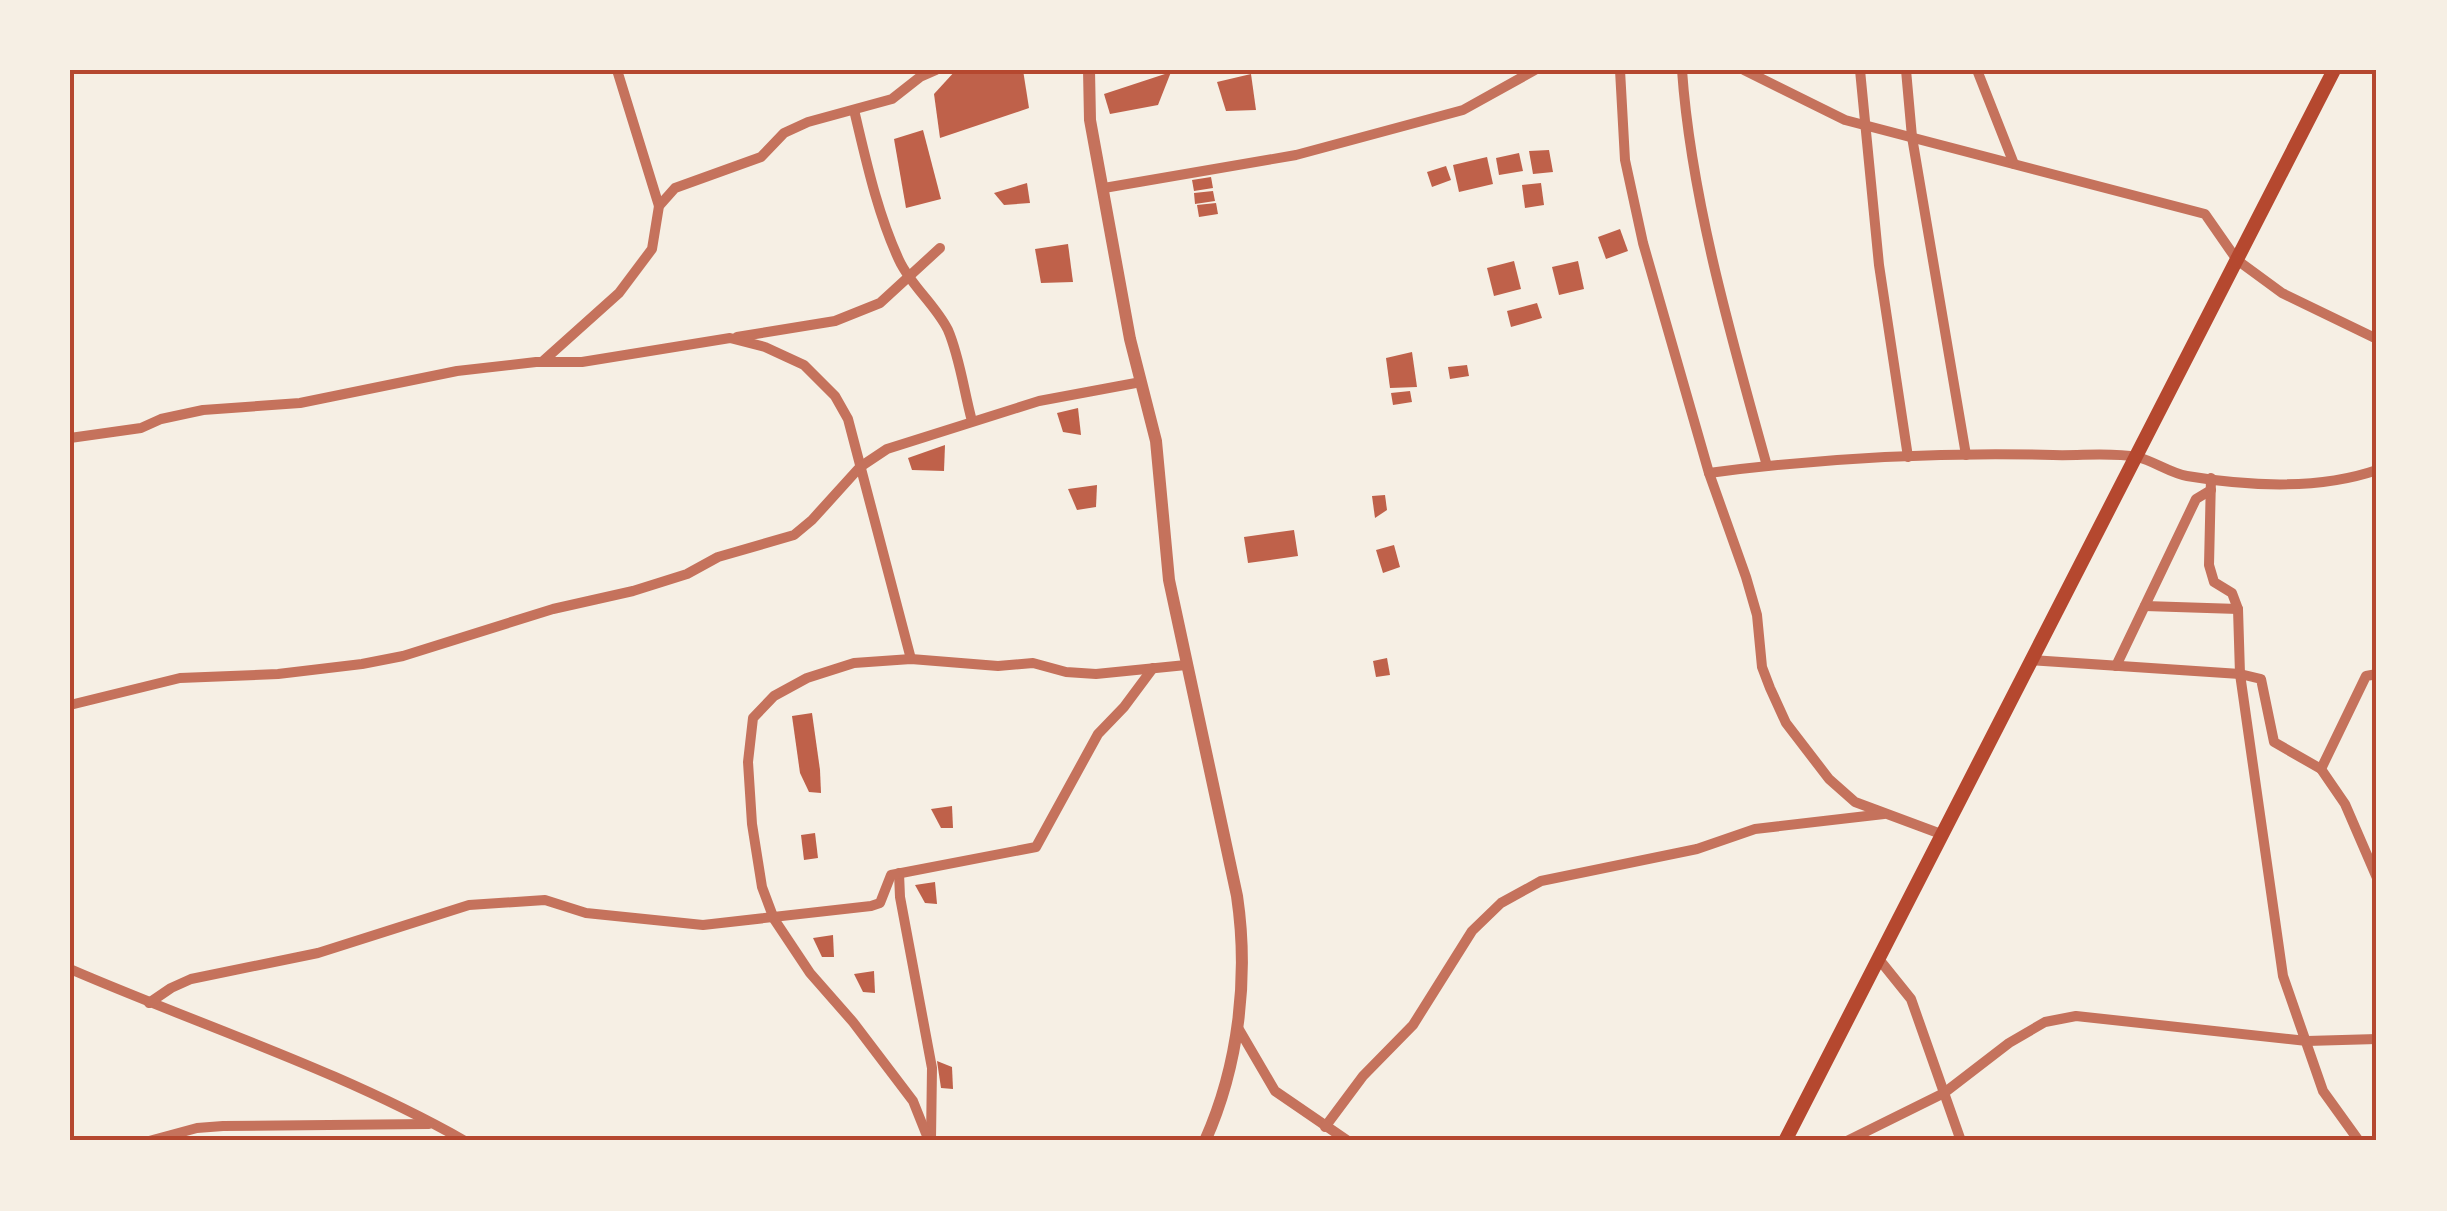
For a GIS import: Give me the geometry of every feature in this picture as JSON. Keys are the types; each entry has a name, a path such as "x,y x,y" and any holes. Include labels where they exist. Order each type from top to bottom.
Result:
{"main road":[{"path":"1785,1141 2334,70"}],"street":[{"path":"542,362 619,293 652,248 659,206 617,70"},
{"path":"659,206 676,188 761,157 784,133 808,122 892,99 936,70"},
{"path":"1089,70 1090,120 1140,382 1156,441 1169,580 1244,941 1236,1025 1218,1111 1205,1141"},
{"path":"1104,188 1296,155 1464,110 1534,70"},
{"path":"1620,70 1625,160 1643,243 1709,473 1750,590 1762,667 1786,723 1829,779 1854,802 1942,834"},
{"path":"1682,70 1691,152 1738,361 1767,466"},
{"path":"1744,70 1845,120 2205,214 2237,260 2282,293 2377,339"},
{"path":"1860,70 1879,265 1908,457"},
{"path":"1906,70 1912,137 1966,455"},
{"path":"1976,70 2014,164"},
{"path":"854,110 876,197 909,279 948,332 972,421"},
{"path":"70,438 142,428 181,413 300,403 458,371 582,362 835,321 880,303 940,248"},
{"path":"730,338 804,365 819,377 848,419 911,660"},
{"path":"70,705 180,678 278,674 403,656 553,608 633,591 686,574 718,557 794,535 860,466 888,449 1039,401 1140,382"},
{"path":"1709,473 1806,461 1966,455 2137,458 2211,484 2313,483 2377,470"},
{"path":"2116,666 2196,499 2211,484"},
{"path":"2211,484 2209,565 2214,582 2232,593 2238,609 2240,674 2283,976 2323,1091 2359,1141"},
{"path":"2145,606 2238,609"},
{"path":"2030,660 2240,674 2261,679 2274,742 2321,768 2345,804 2377,878"},
{"path":"930,1141 913,1101 810,973 774,919 762,887 752,824 748,762 753,718 774,696 807,678 854,663 1033,663 1066,672 1096,674 1186,664"},
{"path":"150,1004 170,988 191,979 318,954 469,905 545,900 586,913 703,925 880,903 888,878 899,873 1036,847 1098,734 1153,668"},
{"path":"2321,768 2366,676 2377,674"},
{"path":"1325,1127 1362,1076 1413,1025 1472,932 1501,902 1540,881 1698,849 1756,830 1885,814"},
{"path":"899,873 900,897 932,1068 930,1141"},
{"path":"1878,958 1910,1000 1930,1045 1961,1141"},
{"path":"70,969 286,1055 465,1141"},
{"path":"1847,1141 1944,1093 2044,1022 2076,1016 2307,1041 2377,1039"},
{"path":"1236,1025 1275,1091 1348,1141"},
{"path":"149,1141 197,1128 223,1126 435,1124"}],"building":[{"path":"956,70 1023,70 1029,108 940,138 934,94"},
{"path":"1171,72 1158,105 1110,114 1104,94"},
{"path":"1251,74 1256,110 1226,111 1217,82"},
{"path":"923,130 941,199 906,208 894,139"},
{"path":"1549,150 1553,172 1533,174 1529,151"},
{"path":"1519,153 1523,171 1499,175 1496,158"},
{"path":"1487,157 1493,184 1459,192 1453,165"},
{"path":"1446,166 1451,180 1432,187 1427,172"},
{"path":"1211,177 1213,188 1194,191 1192,180"},
{"path":"1027,183 1030,203 1004,205 994,193"},
{"path":"1541,183 1544,205 1525,208 1522,185"},
{"path":"1213,191 1215,201 1195,204 1194,193"},
{"path":"1216,203 1218,214 1199,217 1197,205"},
{"path":"1620,229 1628,251 1606,259 1598,237"},
{"path":"1068,244 1073,282 1041,283 1035,249"},
{"path":"1514,261 1521,289 1494,296 1487,268"},
{"path":"1578,261 1584,289 1559,295 1552,267"},
{"path":"1537,303 1542,318 1511,327 1507,311"},
{"path":"1412,352 1417,387 1390,388 1386,358"},
{"path":"1467,365 1469,376 1450,379 1448,367"},
{"path":"1410,391 1412,402 1393,405 1391,393"},
{"path":"1078,408 1081,435 1063,432 1057,413"},
{"path":"945,445 944,471 912,470 908,458"},
{"path":"1097,485 1096,507 1077,510 1068,489"},
{"path":"1385,495 1387,510 1375,518 1372,496"},
{"path":"1294,530 1298,556 1248,563 1244,537"},
{"path":"1394,545 1400,567 1383,573 1376,550"},
{"path":"1387,658 1390,675 1376,677 1373,661"},
{"path":"812,713 821,793 809,792 800,773 792,716"},
{"path":"952,806 953,828 941,828 931,809"},
{"path":"815,833 818,858 804,860 801,835"},
{"path":"935,882 937,904 925,903 915,885"},
{"path":"833,935 834,957 822,957 813,938"},
{"path":"874,971 875,993 863,992 854,974"},
{"path":"937,1061 952,1067 953,1089 941,1088"}]}
